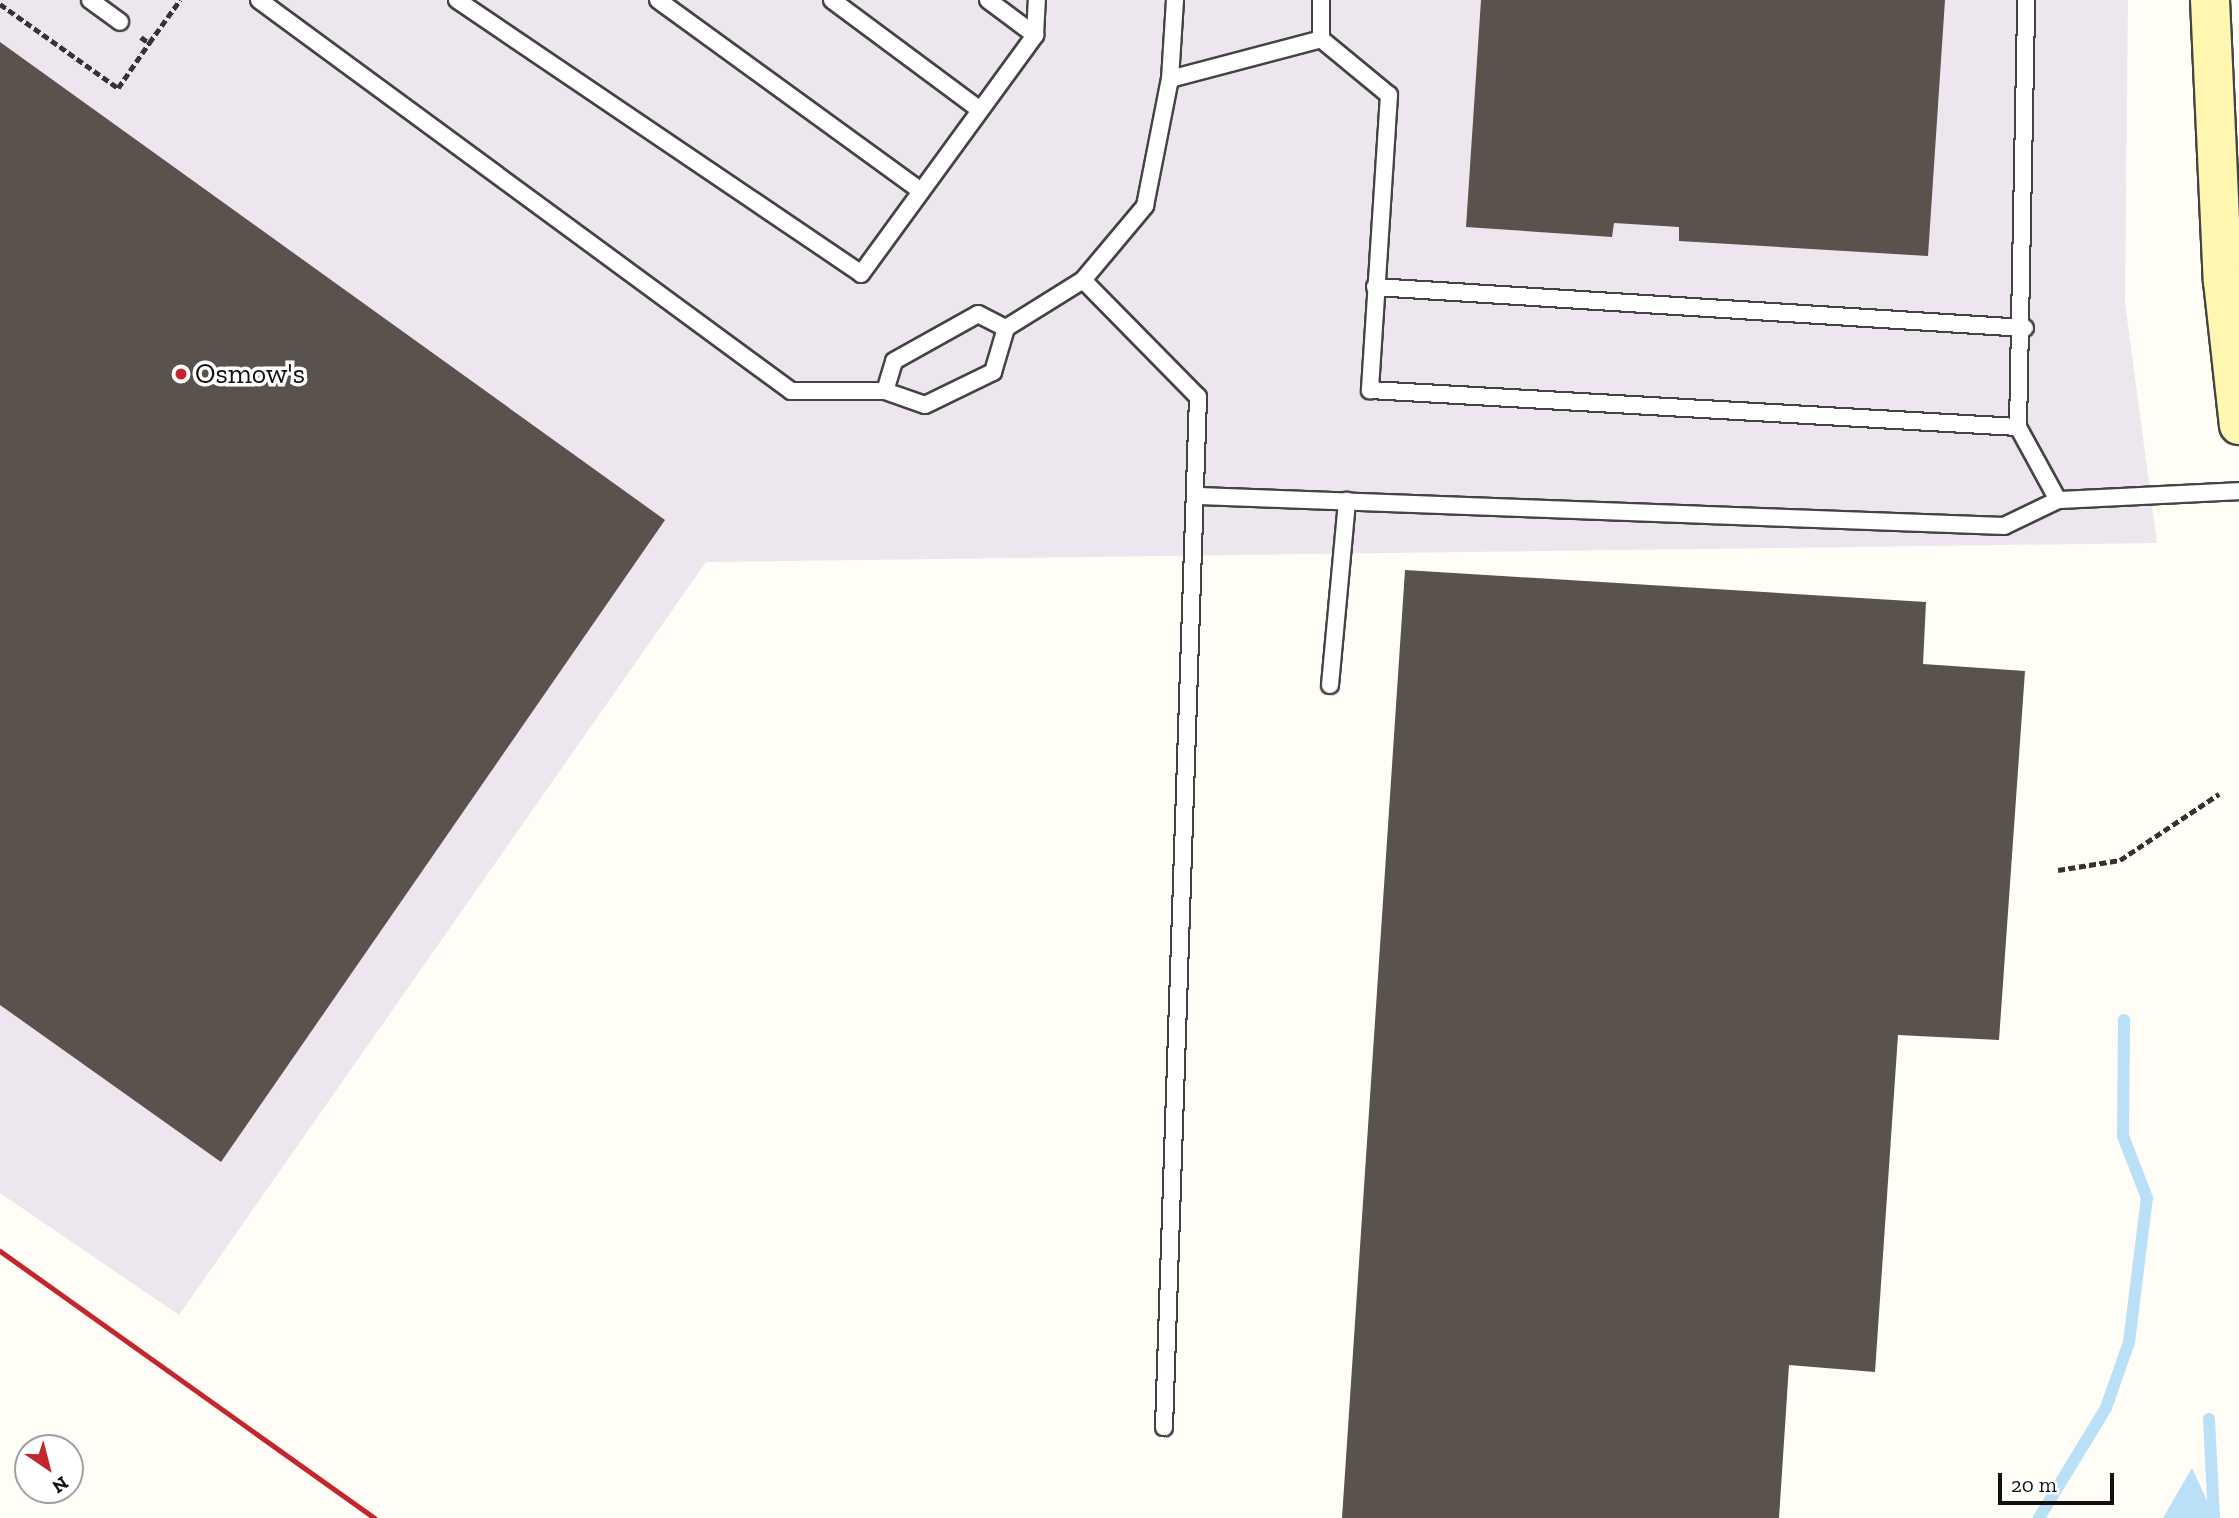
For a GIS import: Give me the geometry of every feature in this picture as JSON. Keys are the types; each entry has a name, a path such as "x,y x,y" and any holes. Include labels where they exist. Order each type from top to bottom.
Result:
{"main road":[{"path":"2210,0 2223,281 2239,425"}],"lane":[{"path":"90,0 120,22"},
{"path":"259,0 791,391 885,391 925,405 993,372 1006,328 1083,280 1145,206 1170,79 1175,0"},
{"path":"457,0 861,274 1035,35 1037,0"},
{"path":"658,0 921,191"},
{"path":"832,0 980,110"},
{"path":"989,0 1035,35"},
{"path":"1321,0 1321,39"},
{"path":"2026,0 2025,328 2018,427 2059,500"},
{"path":"1170,79 1321,39"},
{"path":"1321,39 1390,95 1370,390 2018,427"},
{"path":"1083,280 1198,397 1199,496 1164,1427"},
{"path":"1375,287 2025,328"},
{"path":"885,391 894,361 978,314 1006,328"},
{"path":"1199,496 2004,526 2059,500 2239,491"},
{"path":"1330,685 1347,501"}],"path":[{"path":"0,4 118,88 180,0"},
{"path":"120,22 149,43"},
{"path":"2058,870 2120,860 2219,794"}],"shaded area":[{"path":"0,0 2128,0 2125,303 2157,543 706,562 179,1315 0,1193"}],"water":[{"path":"2192,1468 2215,1518 2163,1518"}],"building":[{"path":"1481,0 1945,0 1928,256 1679,241 1679,227 1614,223 1612,237 1466,227"},
{"path":"0,42 665,520 221,1162 0,1005"},
{"path":"1405,570 1926,602 1923,664 2025,671 1999,1040 1898,1035 1875,1372 1789,1365 1779,1518 1342,1518"}],"waterway":[{"path":"2039,1518 2106,1408 2129,1342 2147,1198 2123,1136 2124,1020"},
{"path":"2209,1419 2214,1518"}],"railway":[{"path":"0,1251 375,1518"}],"place":[{"name":"Osmow's","path":"181,374"}]}
